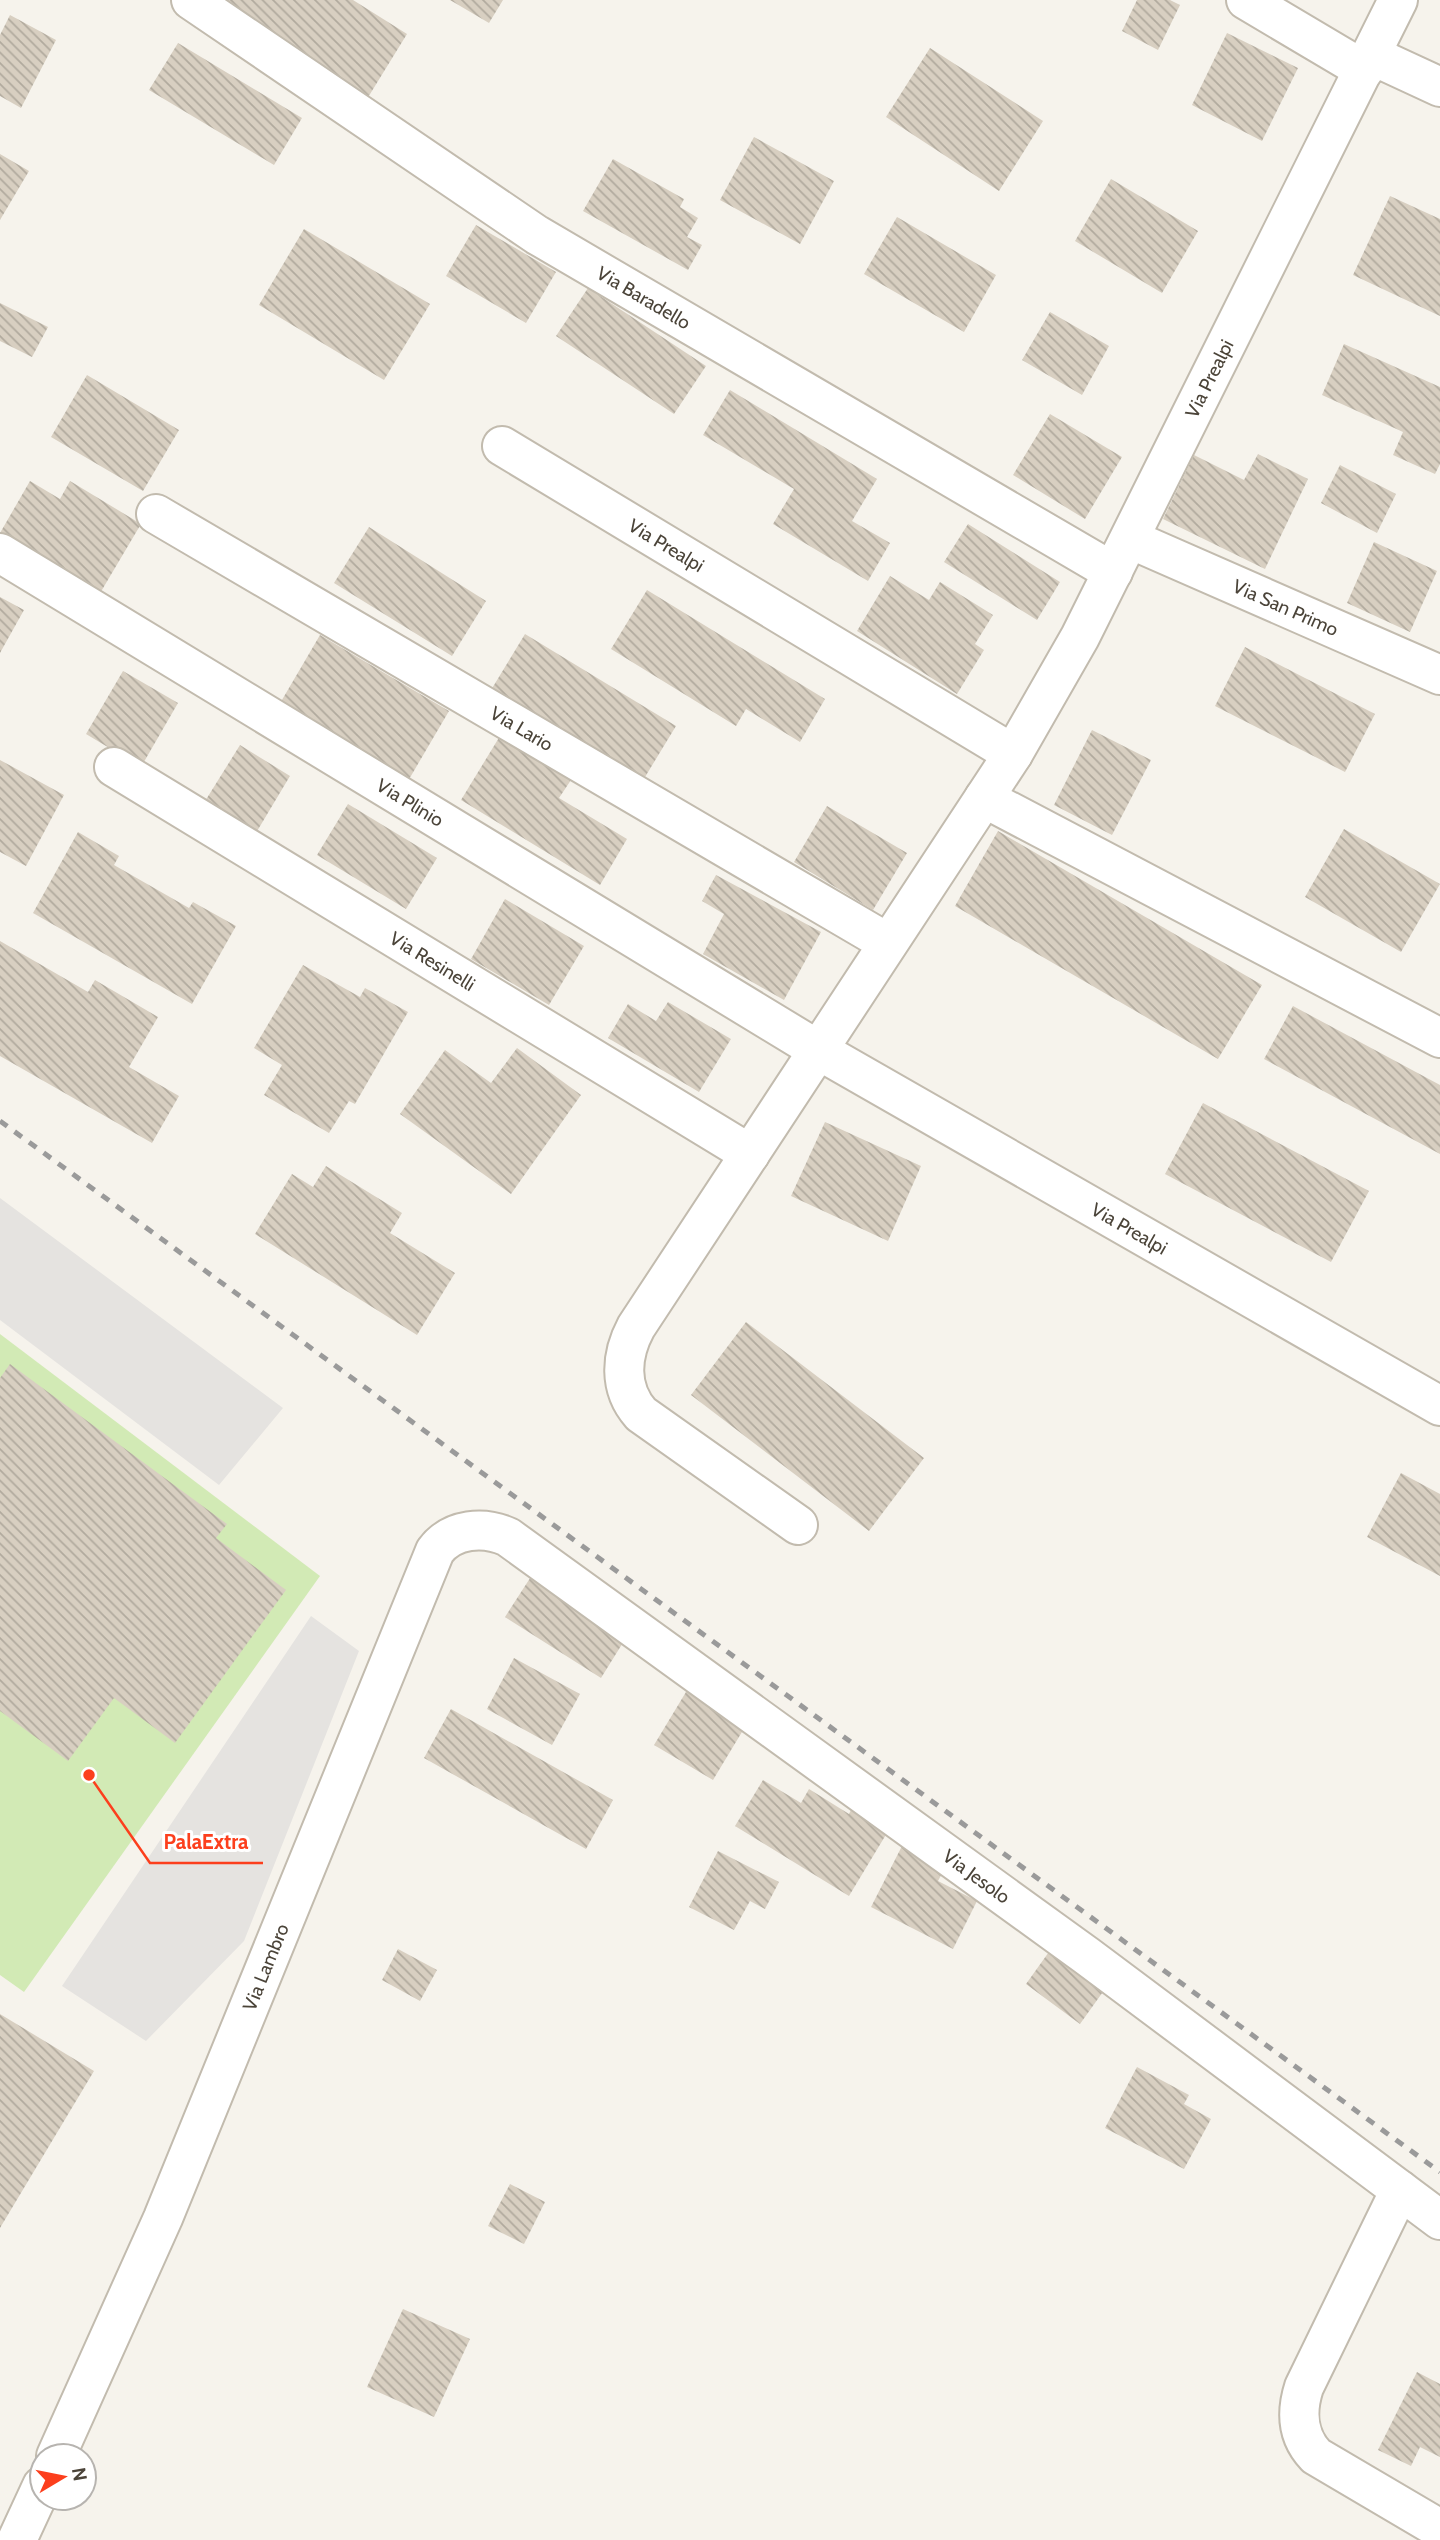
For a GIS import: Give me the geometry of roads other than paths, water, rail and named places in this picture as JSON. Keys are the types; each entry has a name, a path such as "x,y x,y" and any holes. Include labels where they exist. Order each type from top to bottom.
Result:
{"street":[{"name":"Via Baradello","path":"191,0 537,234 1121,556"},
{"path":"1246,0 1367,63 1440,87"},
{"name":"Via Prealpi","path":"798,1525 641,1414 630,1399 624,1377 626,1346 636,1326 1013,754 1066,665 1398,0"},
{"name":"Via Prealpi","path":"502,446 1013,754"},
{"name":"Via Lario","path":"156,514 888,943"},
{"name":"Via Plinio","path":"0,553 818,1050"},
{"name":"Via San Primo","path":"1121,556 1440,675"},
{"name":"Via Resinelli","path":"114,767 750,1154"},
{"path":"984,798 1440,1038"},
{"name":"Via Prealpi","path":"818,1050 1440,1406"},
{"name":"Via Lambro","path":"62,2442 168,2206 435,1551 451,1536 466,1532 498,1532 508,1537"},
{"name":"Via Jesolo","path":"508,1537 1087,1956 1440,2220"},
{"path":"1399,2190 1304,2387 1299,2406 1300,2430 1316,2456 1440,2529"},
{"path":"17,2540 30,2512"}],"railway":[{"path":"0,1121 1440,2172"}],"place":[{"name":"PalaExtra","path":"89,1775"}]}
